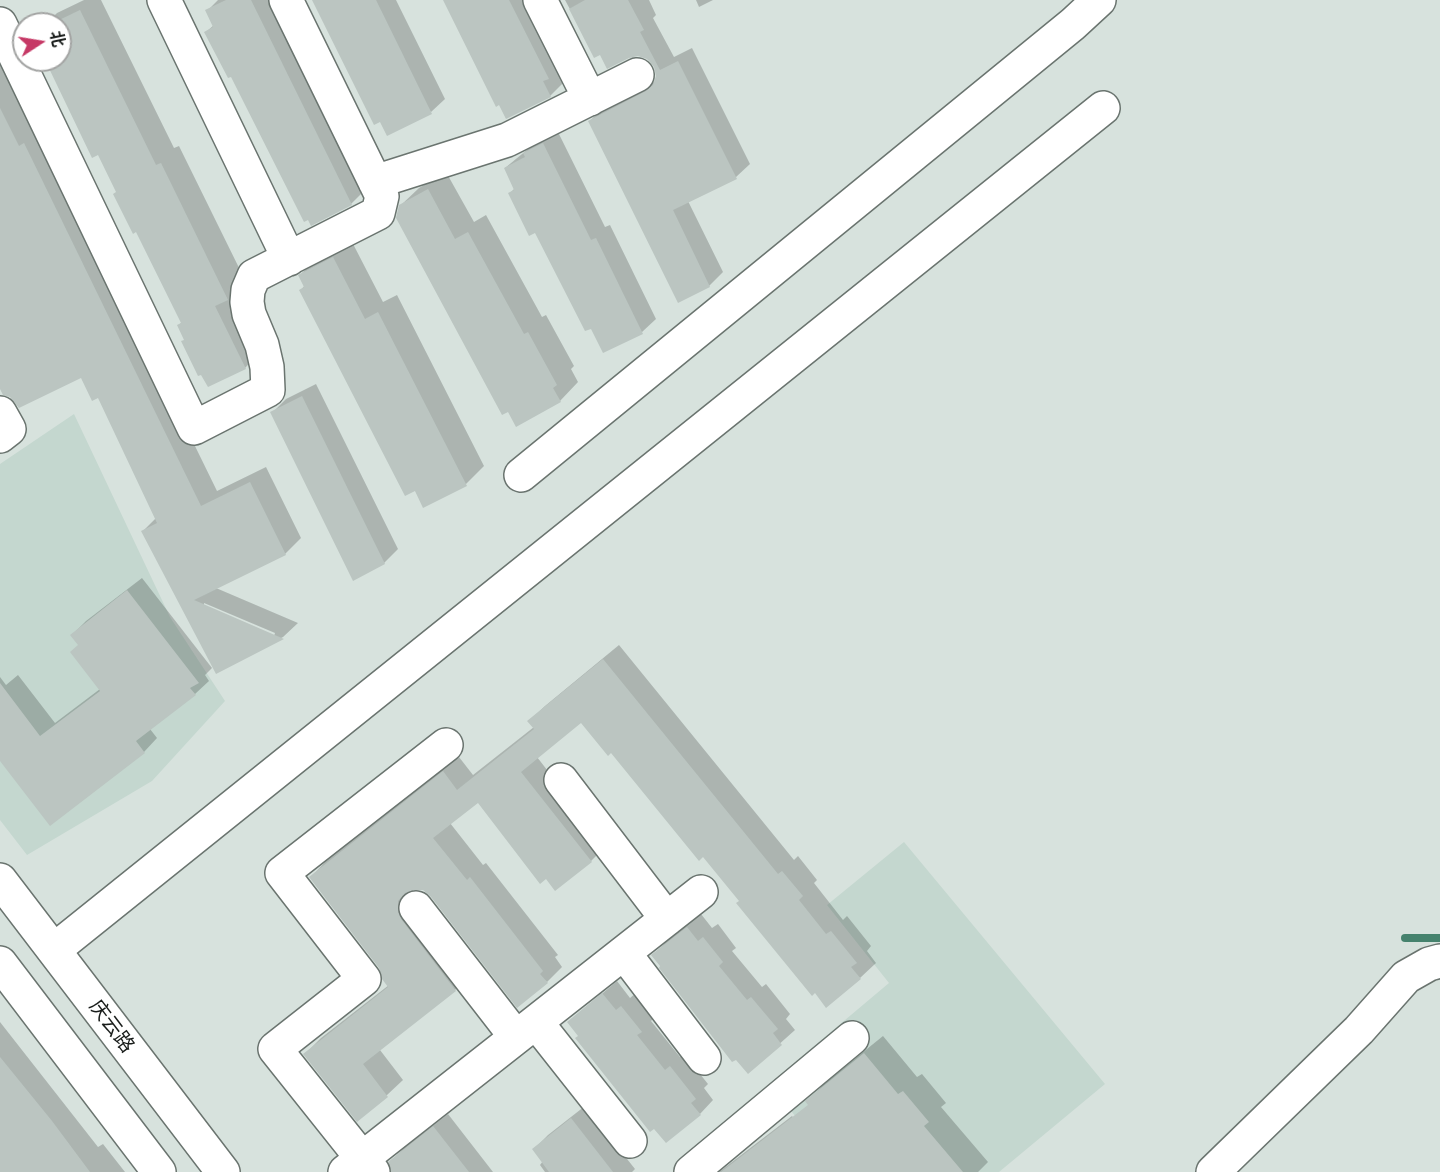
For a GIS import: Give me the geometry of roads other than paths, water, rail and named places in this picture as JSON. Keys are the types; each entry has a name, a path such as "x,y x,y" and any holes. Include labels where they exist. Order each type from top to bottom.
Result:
{"street":[{"path":"164,0 289,259"},
{"path":"0,24 194,428 268,390 267,367 262,345 249,314 247,302 248,290 255,276 378,213 382,196 286,0"},
{"path":"540,0 590,99"},
{"path":"521,475 1073,24 1099,0"},
{"path":"375,182 507,140 637,75"},
{"path":"54,950 1102,108"},
{"path":"446,745 282,873 364,979 275,1049 360,1167 526,1029 701,892"},
{"path":"561,780 667,919"},
{"name":"庆云路","path":"0,880 223,1172"},
{"path":"416,908 630,1141"},
{"path":"624,953 704,1058"},
{"path":"1213,1172 1359,1030 1406,977 1436,957"},
{"path":"0,963 159,1172"},
{"path":"690,1172 852,1038"}],"waterway":[{"path":"1405,938 1440,938"}]}
